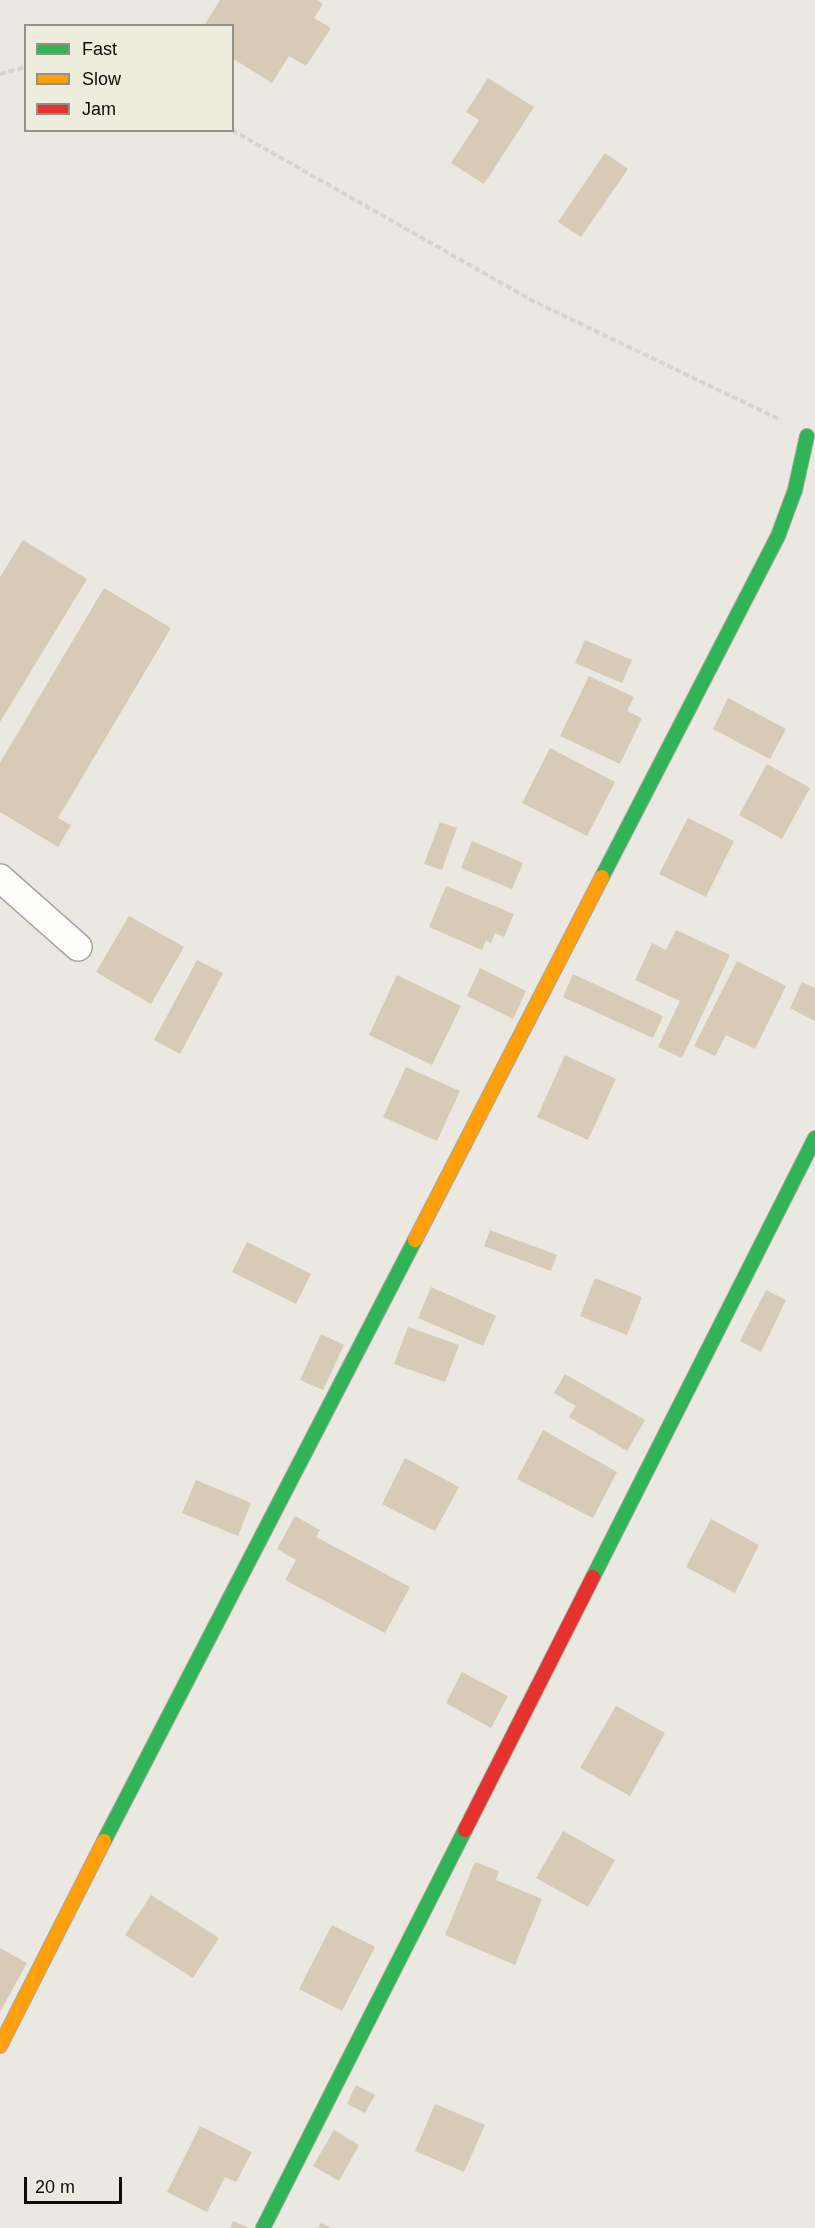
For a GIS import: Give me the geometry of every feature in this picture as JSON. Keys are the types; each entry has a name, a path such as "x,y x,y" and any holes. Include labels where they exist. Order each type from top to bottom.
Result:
{"street":[{"path":"0,2046 51,1942 778,536 795,490 807,436"},
{"path":"0,878 78,947"},
{"path":"263,2228 815,1138"}],"path":[{"path":"0,74 24,68"},
{"path":"234,131 533,302 771,414 807,436"}],"building":[{"path":"220,0 317,0 323,4 314,18 331,28 306,66 289,56 272,83 234,59 234,24 205,24"},
{"path":"488,78 534,107 484,184 451,163 479,120 466,112"},
{"path":"605,153 628,169 581,237 558,222"},
{"path":"23,540 87,579 0,722 0,577"},
{"path":"104,588 171,628 58,818 71,825 58,847 0,812 0,763"},
{"path":"585,640 632,660 622,683 575,663"},
{"path":"589,676 634,697 627,711 642,718 620,764 560,736"},
{"path":"728,698 786,729 770,759 713,729"},
{"path":"550,748 615,782 587,836 522,803"},
{"path":"767,764 810,788 782,839 739,815"},
{"path":"688,818 734,841 706,897 659,874"},
{"path":"440,822 457,828 442,870 424,864"},
{"path":"472,841 523,863 512,889 461,868"},
{"path":"446,886 514,914 504,937 495,933 491,943 486,940 482,950 429,927"},
{"path":"129,916 184,947 151,1004 96,972"},
{"path":"676,930 730,955 682,1058 658,1047 680,1001 635,980 652,943 666,950"},
{"path":"197,960 223,973 180,1054 154,1040"},
{"path":"737,961 786,986 755,1049 726,1035 715,1056 694,1046"},
{"path":"480,968 526,991 513,1019 467,996"},
{"path":"573,974 663,1016 653,1038 563,997"},
{"path":"397,975 461,1006 432,1065 369,1035"},
{"path":"802,982 815,988 815,1021 790,1008"},
{"path":"565,1055 616,1079 588,1140 537,1117"},
{"path":"406,1067 460,1091 437,1141 383,1117"},
{"path":"490,1230 557,1255 551,1271 484,1246"},
{"path":"247,1242 311,1274 296,1304 232,1272"},
{"path":"595,1278 642,1297 627,1335 580,1316"},
{"path":"431,1287 496,1316 483,1346 418,1318"},
{"path":"766,1290 786,1300 761,1352 740,1341"},
{"path":"408,1327 459,1345 445,1382 394,1364"},
{"path":"321,1334 344,1345 323,1390 300,1380"},
{"path":"565,1374 645,1420 627,1451 569,1417 576,1406 554,1393"},
{"path":"543,1430 617,1472 593,1518 517,1479"},
{"path":"405,1458 459,1487 435,1531 382,1504"},
{"path":"196,1480 251,1503 238,1536 182,1513"},
{"path":"295,1516 320,1530 316,1537 410,1587 385,1633 285,1580 296,1560 277,1549"},
{"path":"711,1519 759,1545 735,1593 686,1567"},
{"path":"462,1672 508,1696 491,1728 446,1703"},
{"path":"616,1706 665,1733 630,1796 580,1768"},
{"path":"563,1831 615,1860 588,1907 536,1878"},
{"path":"475,1862 499,1871 496,1880 542,1899 515,1965 445,1935"},
{"path":"151,1895 219,1938 193,1978 125,1935"},
{"path":"332,1925 375,1947 342,2011 299,1989"},
{"path":"0,1948 27,1963 0,2012"},
{"path":"356,2085 375,2095 365,2113 347,2104"},
{"path":"435,2104 485,2125 464,2172 415,2151"},
{"path":"200,2126 252,2152 236,2182 225,2177 207,2212 167,2192"},
{"path":"334,2130 359,2145 339,2181 313,2166"},
{"path":"233,2221 249,2228 230,2228"},
{"path":"321,2223 331,2228 318,2228"}],"traffic: fast":[{"path":"602,877 778,536 795,490 807,436"},
{"path":"593,1577 815,1138"},
{"path":"104,1841 415,1240"},
{"path":"263,2228 465,1830"}],"traffic: slow":[{"path":"415,1240 602,877"},
{"path":"0,2046 104,1841"}],"traffic: jam":[{"path":"465,1830 593,1577"}]}
